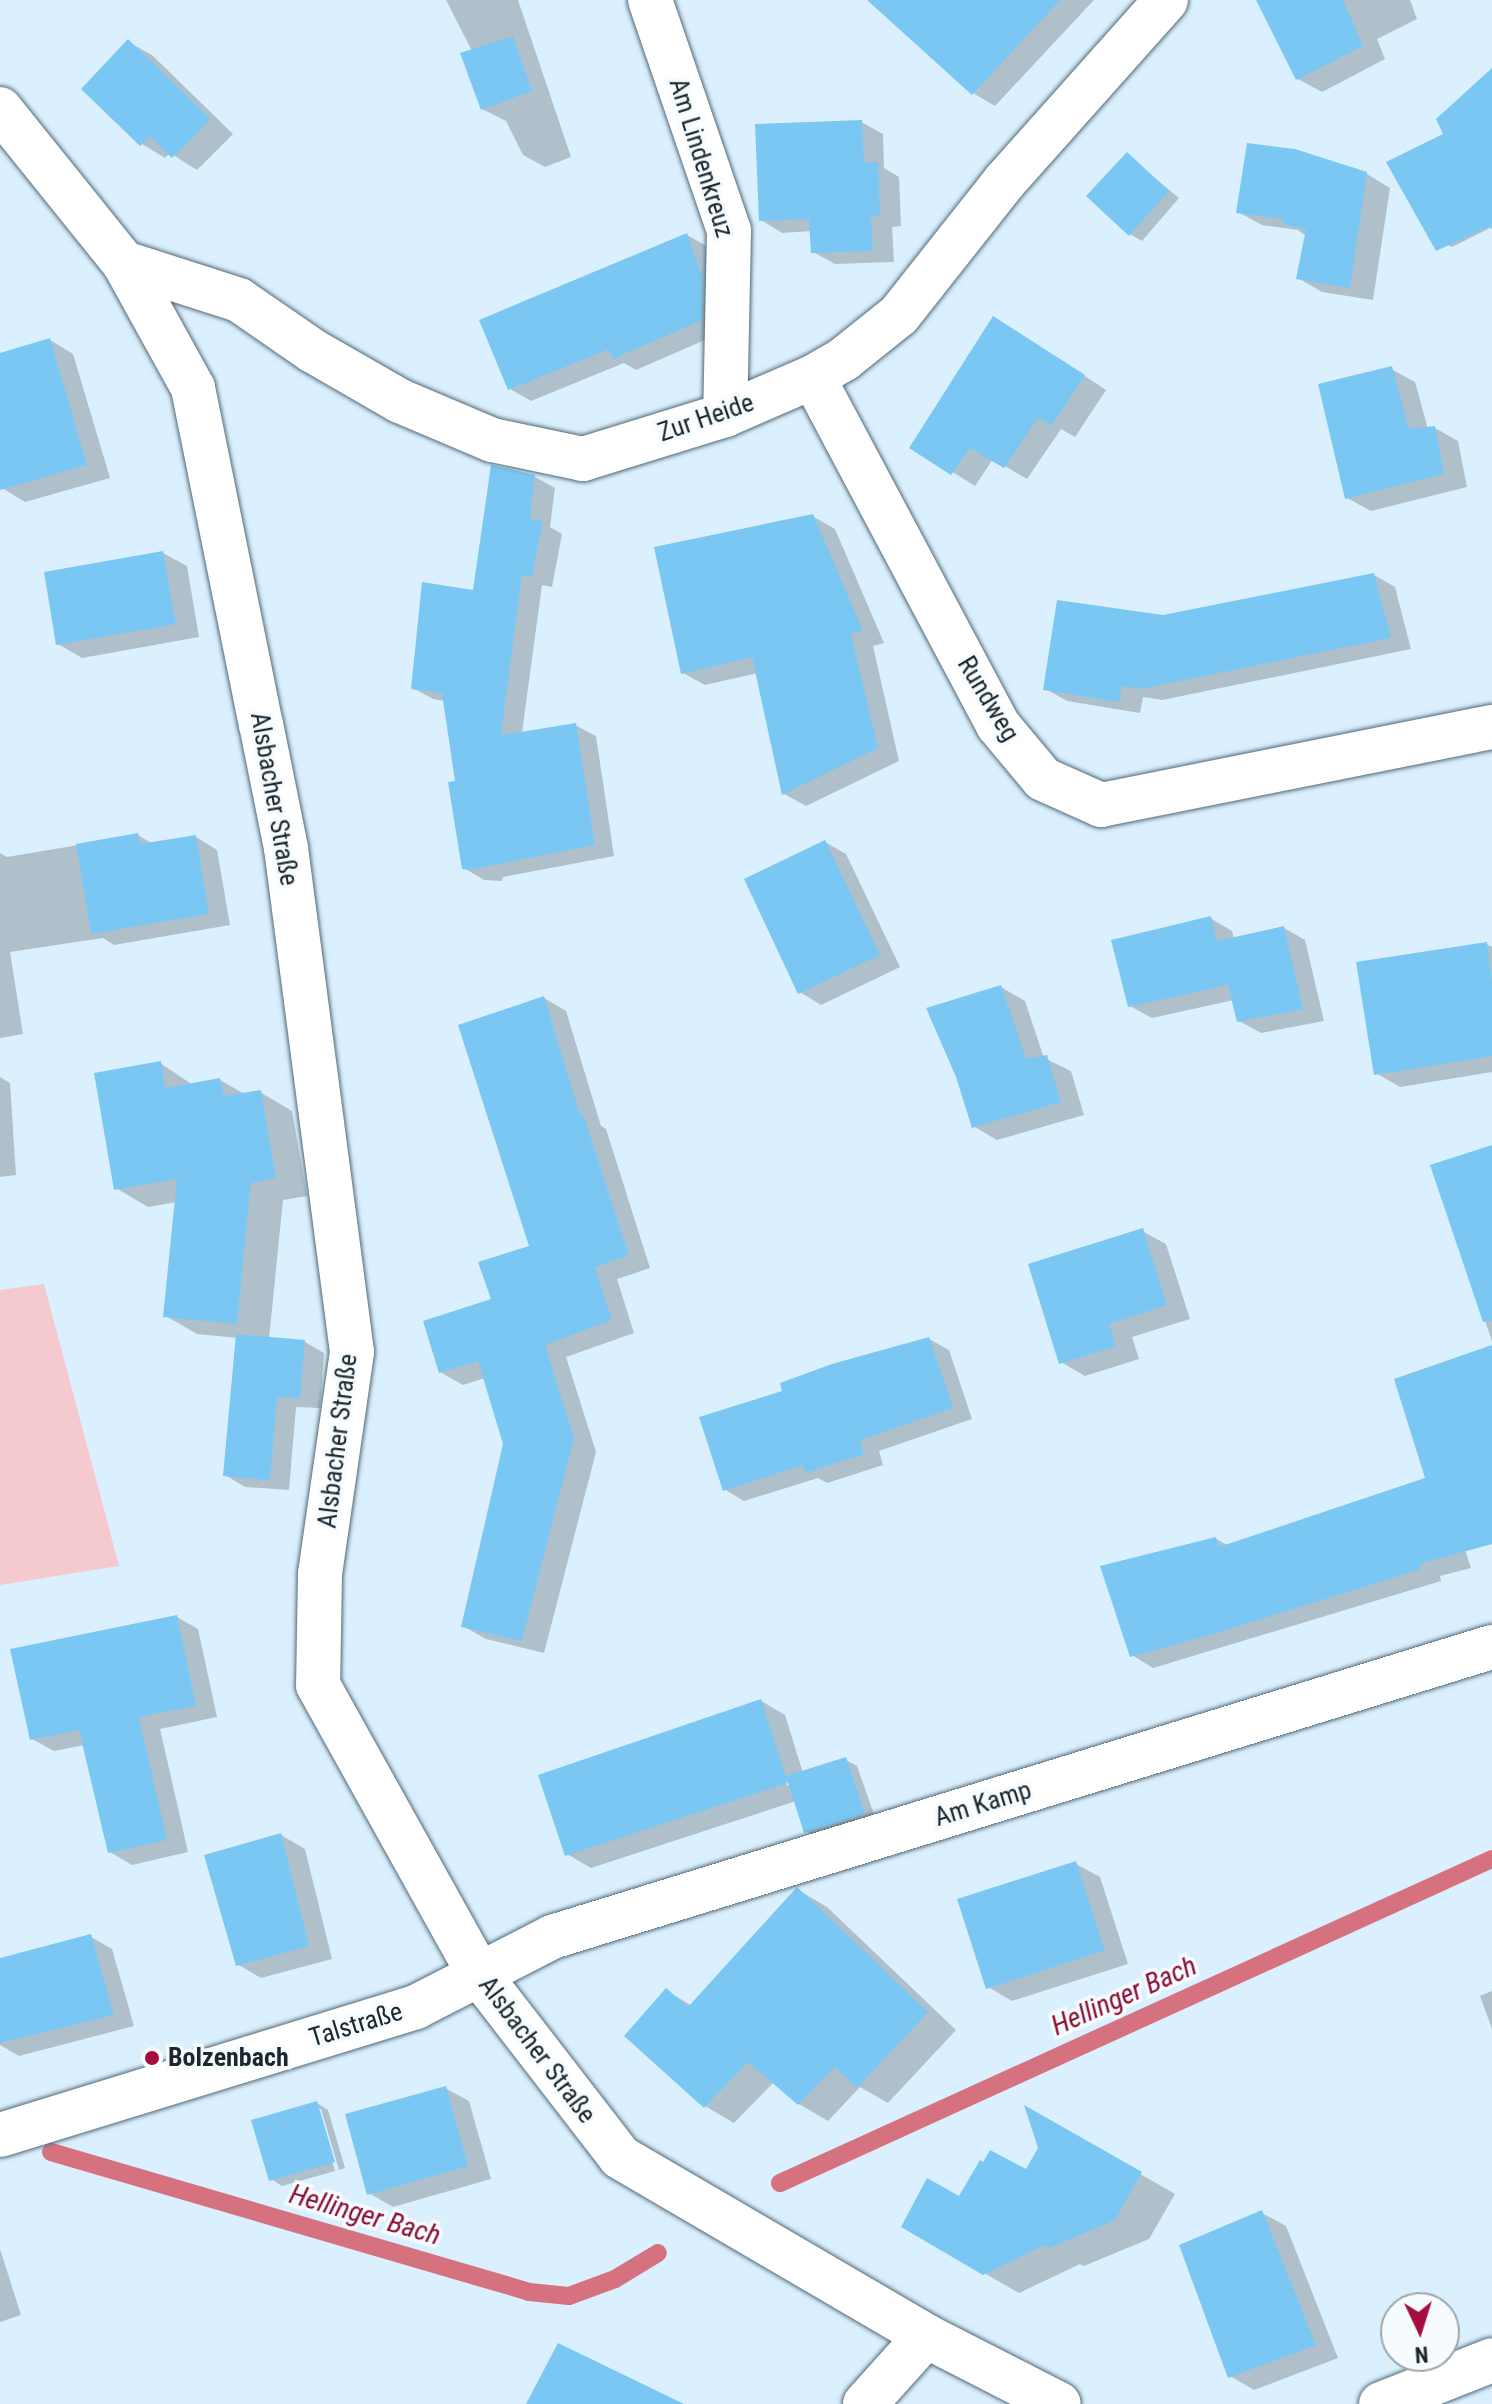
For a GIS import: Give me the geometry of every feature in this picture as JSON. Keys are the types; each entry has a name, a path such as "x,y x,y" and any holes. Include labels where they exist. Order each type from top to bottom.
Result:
{"street":[{"name":"Am Lindenkreuz","path":"650,0 729,231 725,415"},
{"name":"Zur Heide","path":"124,263 239,300 313,351 400,401 492,440 583,459 725,415 813,377 844,359 899,315 1005,181 1166,0"},
{"name":"Alsbacher Straße","path":"0,109 124,263 193,388 288,864 352,1352 320,1574 318,1685 478,1973 620,2157 926,2336 1059,2404"},
{"name":"Rundweg","path":"813,377 998,725 1043,779 1101,805 1492,727"},
{"name":"Am Kamp","path":"478,1973 552,1937 1492,1647"},
{"name":"Talstraße","path":"0,2135 416,2007 478,1973"},
{"path":"865,2404 926,2336"},
{"path":"1381,2404 1492,2360"}],"shaded area":[{"path":"44,1284 119,1566 0,1585 0,1290"}],"building":[{"path":"867,0 1060,0 972,95"},
{"path":"1256,0 1343,0 1363,46 1296,80"},
{"path":"513,36 532,91 481,110 460,53"},
{"path":"128,39 210,119 172,158 150,136 140,146 81,89"},
{"path":"1492,68 1492,230 1490,226 1436,251 1386,162 1443,134 1436,119"},
{"path":"862,120 864,163 878,162 880,215 871,216 873,251 811,253 809,219 759,221 755,124"},
{"path":"1247,143 1295,149 1367,172 1350,288 1296,279 1306,229 1283,224 1284,219 1236,213"},
{"path":"1127,152 1169,191 1129,236 1086,196"},
{"path":"687,233 703,279 702,320 613,359 609,349 508,390 479,320"},
{"path":"993,316 1085,375 1052,425 1038,418 1004,468 970,448 951,475 909,448"},
{"path":"50,338 87,465 0,490 0,353"},
{"path":"1392,366 1409,429 1435,426 1444,474 1345,499 1318,384"},
{"path":"491,465 535,475 530,519 543,520 532,577 522,575 501,735 576,723 595,845 468,870 462,869 448,782 455,781 442,693 411,689 422,582 473,590"},
{"path":"813,514 863,631 851,634 878,748 782,795 752,657 681,674 654,547"},
{"path":"163,551 176,624 56,645 44,572"},
{"path":"1374,573 1391,638 1140,689 1122,686 1119,702 1043,690 1057,600 1163,615"},
{"path":"138,833 140,844 196,835 209,914 91,934 76,844"},
{"path":"825,840 880,955 798,994 744,879"},
{"path":"1211,916 1217,941 1284,926 1303,1009 1237,1022 1228,985 1128,1007 1111,940"},
{"path":"1487,942 1492,981 1492,1056 1374,1075 1356,962"},
{"path":"1001,985 1026,1059 1047,1055 1061,1102 972,1128 956,1077 926,1008"},
{"path":"544,996 580,1115 583,1114 629,1255 595,1267 612,1320 545,1345 574,1438 522,1641 461,1627 503,1444 478,1361 439,1373 423,1321 491,1299 478,1262 529,1246 458,1025"},
{"path":"161,1061 165,1088 220,1078 224,1096 261,1090 276,1178 251,1183 237,1324 163,1317 177,1179 114,1190 94,1073"},
{"path":"1492,1145 1492,1321 1483,1322 1430,1165"},
{"path":"1143,1228 1167,1305 1109,1324 1116,1346 1059,1364 1028,1264"},
{"path":"236,1334 305,1340 300,1398 277,1397 270,1480 223,1476"},
{"path":"929,1337 953,1408 860,1440 864,1454 805,1473 803,1465 723,1491 699,1417 782,1391 780,1383 832,1364"},
{"path":"1492,1345 1492,1544 1419,1564 1421,1569 1220,1632 1130,1657 1100,1566 1216,1537 1219,1547 1425,1478 1394,1379"},
{"path":"177,1615 196,1706 139,1717 167,1840 108,1853 79,1730 30,1740 10,1649"},
{"path":"761,1699 788,1783 565,1856 538,1775"},
{"path":"846,1757 865,1814 804,1833 786,1776"},
{"path":"281,1833 309,1946 236,1966 204,1855"},
{"path":"1076,1861 1105,1950 986,1989 957,1899"},
{"path":"797,1887 928,2012 857,2088 835,2067 798,2105 748,2062 704,2108 624,2036 666,1988 688,2007"},
{"path":"91,1934 114,2015 0,2043 0,1958"},
{"path":"446,2086 468,2166 367,2195 345,2114"},
{"path":"317,2101 335,2162 269,2181 251,2120"},
{"path":"1024,2105 1142,2172 1115,2220 1049,2248 1045,2245 983,2275 901,2227 927,2178 959,2196 980,2160 983,2162 990,2150 1026,2169 1038,2148"},
{"path":"1262,2210 1316,2345 1228,2378 1179,2245"},
{"path":"558,2343 684,2404 526,2404"}],"waterway":[{"name":"Hellinger Bach","path":"780,2183 1492,1859"},
{"name":"Hellinger Bach","path":"51,2152 529,2292 569,2296 615,2279 658,2253"}],"place":[{"name":"Bolzenbach","path":"152,2058"}]}
